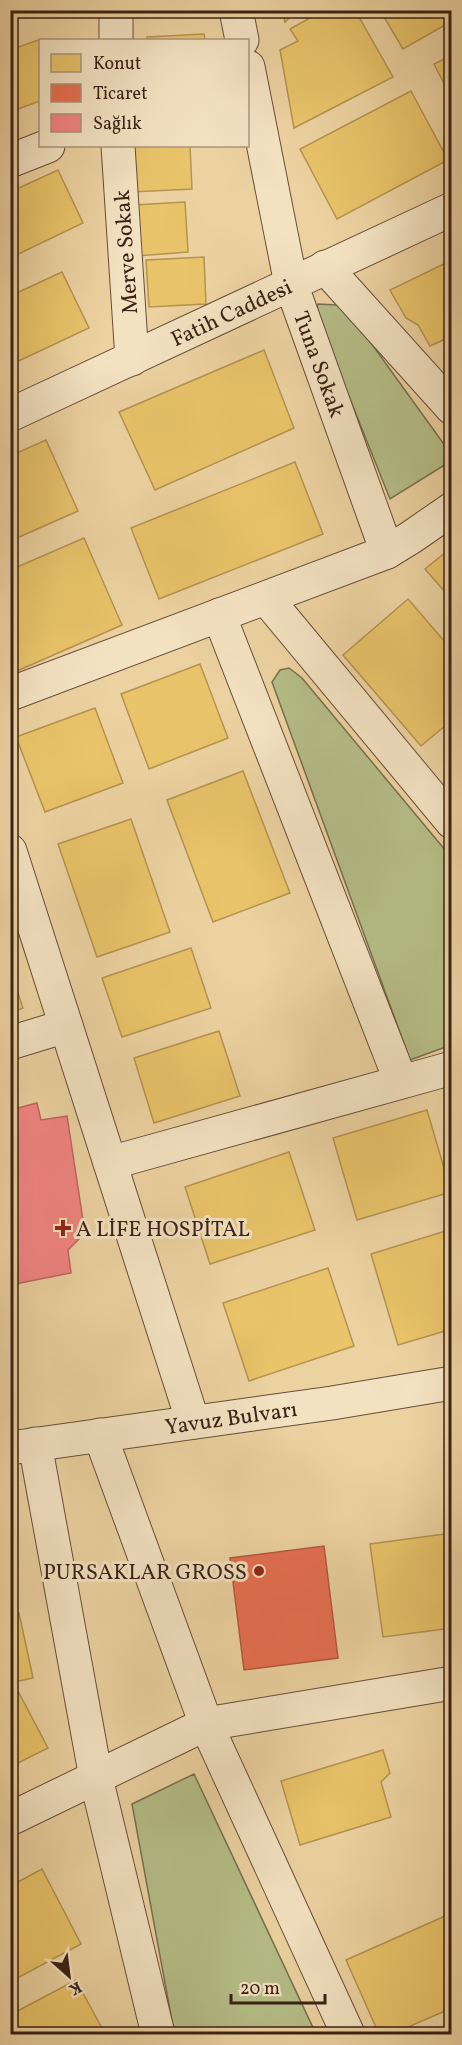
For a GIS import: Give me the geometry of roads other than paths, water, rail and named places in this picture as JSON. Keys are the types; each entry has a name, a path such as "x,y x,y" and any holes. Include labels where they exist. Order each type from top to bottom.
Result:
{"street":[{"path":"116,10 116,39"},
{"path":"236,10 242,39"},
{"name":"Tuna Sokak","path":"249,72 291,284 387,552"},
{"path":"10,161 45,147"},
{"name":"Merve Sokak","path":"118,147 132,359"},
{"name":"Fatih Caddesi","path":"10,415 452,209"},
{"path":"325,267 452,408"},
{"path":"10,694 387,552 452,508"},
{"path":"266,598 452,822"},
{"path":"219,615 401,1082"},
{"path":"10,851 193,1422"},
{"path":"10,1043 66,1026"},
{"path":"110,1163 452,1068"},
{"name":"Yavuz Bulvarı","path":"23,1446 332,1403 452,1383"},
{"path":"100,1435 206,1725 348,2034"},
{"path":"23,1446 96,1778 158,2034"},
{"path":"10,1819 206,1725 452,1683"}],"place":[{"name":"A LİFE HOSPİTAL","path":"63,1228"},
{"name":"PURSAKLAR GROSS","path":"259,1571"}]}
